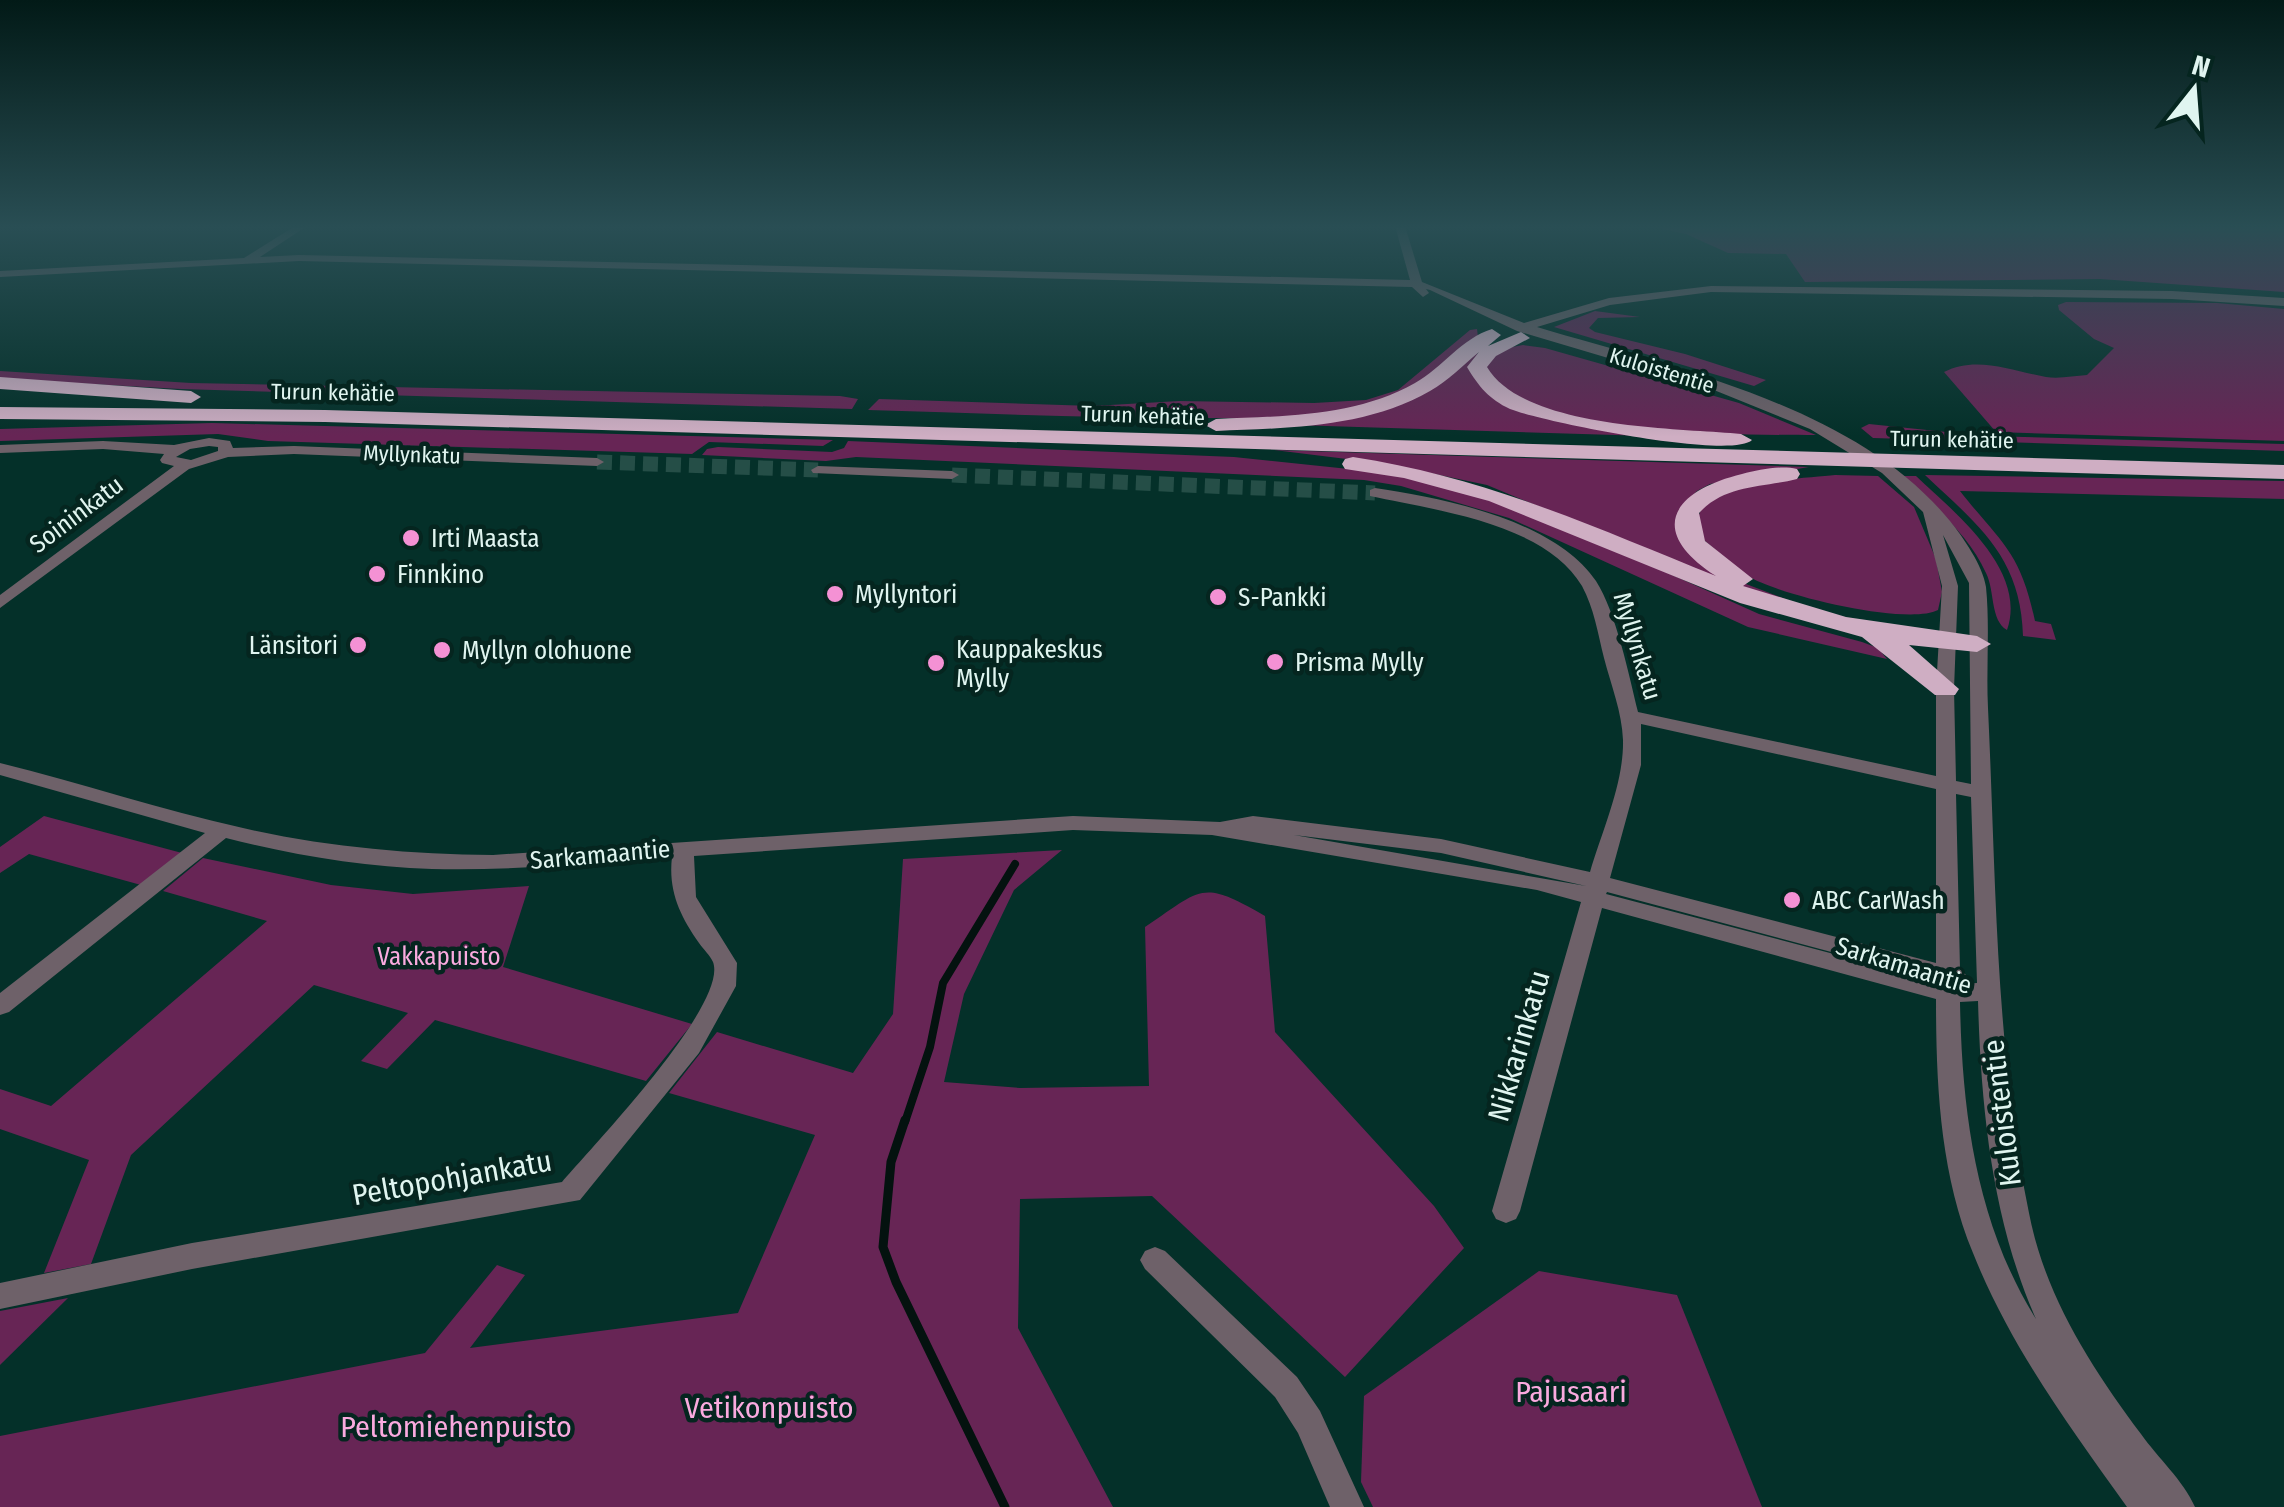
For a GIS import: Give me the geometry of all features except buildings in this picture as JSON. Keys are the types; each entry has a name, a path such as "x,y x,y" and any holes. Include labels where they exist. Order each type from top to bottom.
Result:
{"highway":[{"path":"1158,427 1297,420 1380,405 1428,384 1477,342 1515,332"},
{"path":"1515,332 1477,367 1488,388 1512,402 1555,416 1607,426 1799,446"},
{"path":"0,383 244,402"},
{"name":"Turun kehätie","path":"0,400 244,402 1799,446 1928,456 2284,472"},
{"name":"Turun kehätie","path":"0,413 177,414 1107,439 1824,466"},
{"path":"0,425 177,414"},
{"path":"1107,439 1359,464 1456,482 1535,507 1750,598 1863,627 1946,637"},
{"path":"1928,456 1824,466 1708,493 1688,512 1690,536 1699,551 1715,564 1764,589 1978,644"},
{"name":"Turun kehätie","path":"1928,456 2284,459"},
{"path":"1863,627 1908,657 1945,689"}],"street":[{"path":"1429,296 1515,332 1609,302 1654,296"},
{"path":"1443,296 1515,332"},
{"path":"2193,296 2284,302"},
{"name":"Kuloistentie","path":"1515,332 1743,396 1814,426 1886,470 1943,523 1972,568 1977,583 1982,793 1999,1116 2014,1217 2035,1284 2066,1350 2091,1392 2178,1507"},
{"path":"0,449 103,446 179,458"},
{"name":"Myllynkatu","path":"179,458 202,463 226,453 294,450 597,462"},
{"name":"Soininkatu","path":"0,602 179,458"},
{"path":"818,470 952,476"},
{"name":"Myllynkatu","path":"1374,493 1412,498 1492,522 1539,542 1572,564 1594,592 1635,732 1631,765 1597,889"},
{"name":"Kuloistentie","path":"1928,510 1950,586 1945,689 1948,983 1954,1120 1971,1207 1986,1251 2044,1362 2147,1507"},
{"path":"1630,716 1982,793"},
{"name":"Sarkamaantie","path":"0,769 221,832 398,863 508,861 1073,823 1212,828 1251,838 1597,889 1991,992"},
{"path":"0,1006 221,832"},
{"name":"Peltopohjankatu","path":"0,1296 192,1256 570,1192 708,1024 726,988 724,960 680,888 684,847"},
{"name":"Nikkarinkatu","path":"1506,1212 1597,889"},
{"path":"1155,1260 1286,1386 1308,1422 1346,1507"}],"green space":[{"path":"2217,303 2284,309 2284,441 1996,432 1944,372 1982,365 2051,378 2087,375 2114,348 2094,339 2059,310 2058,305"},
{"path":"1595,311 1640,317 1598,318 1589,328 1595,332 1685,354 1766,380 1754,386 1554,327"},
{"path":"1477,329 1478,337 1405,391 1377,403 1333,413 1263,418 1154,418 868,410 879,399 1093,406 1179,401 1366,400 1398,390 1470,330"},
{"path":"1488,343 1477,354 1499,400 1648,436 1294,425 1407,401 1440,383"},
{"path":"1523,345 1739,403 1816,435 1671,431 1562,415 1525,403 1490,382 1485,361 1507,348"},
{"path":"0,371 191,383 858,399 852,409 181,389 0,379"},
{"path":"212,423 833,440 823,446 709,442 692,454 268,441 218,434 0,441 0,429"},
{"path":"1869,424 1985,436 2284,444 2284,451 1873,438 1861,428"},
{"path":"848,441 1234,457 1406,475 1552,521 1759,614 1862,642 1878,648 1887,659 1748,627 1509,518 1401,486 1364,480 856,457 826,461 702,455 707,449 718,447 832,452 844,448"},
{"path":"1274,450 1809,467 1710,484 1682,507 1720,574 1829,616 1711,578 1487,485 1387,464"},
{"path":"1835,475 1878,476 1914,507 1936,559 1942,592 1938,610 1922,614 1872,611 1786,592 1748,576 1699,536 1700,512 1722,494 1761,483"},
{"path":"1925,475 2284,481 2284,499 1960,491 2007,549 2023,578 2035,621 2051,624 2056,640 2023,636 2020,608 2005,564 1979,527"},
{"path":"1901,476 1916,476 1984,544 2007,586 2011,608 2007,630 1995,612 1989,580 1969,545"},
{"path":"44,816 182,853 141,885 29,854 0,873 0,847"},
{"path":"1062,850 1014,890 964,994 944,1082 1020,1088 1149,1086 1145,927 1203,893 1227,897 1265,916 1275,1032 1434,1206 1464,1248 1345,1377 1152,1196 1020,1199 1018,1328 1113,1507 0,1507 0,1436 425,1353 497,1265 525,1275 470,1348 738,1313 815,1135 669,1093 717,1032 853,1073 893,1014 903,859"},
{"name":"Vakkapuisto","path":"203,858 331,885 413,894 529,886 503,967 692,1024 646,1081 435,1020 387,1069 361,1061 408,1013 314,985 131,1155 91,1264 44,1273 89,1160 0,1129 0,1089 51,1106 267,921 163,891"},
{"name":"Pajusaari","path":"1539,1271 1677,1295 1762,1507 1373,1507 1361,1482 1364,1396"},
{"path":"68,1298 0,1365 0,1311"}],"waterway":[{"path":"905,1122 930,1047 943,983 1015,864"},
{"path":"905,1120 891,1162 883,1247 896,1282 1005,1507"}],"tunnel":[{"path":"597,462 818,470"},
{"path":"952,475 1375,493"}],"place":[{"name":"Irti Maasta","path":"411,538"},
{"name":"Finnkino","path":"377,574"},
{"name":"Myllyntori","path":"835,594"},
{"name":"S-Pankki","path":"1218,597"},
{"name":"Länsitori","path":"358,645"},
{"name":"Myllyn olohuone","path":"442,650"},
{"name":"Prisma Mylly","path":"1275,662"},
{"name":"Kauppakeskus Mylly","path":"936,663"},
{"name":"ABC CarWash","path":"1792,900"}],"park label":[{"name":"Vetikonpuisto","path":"769,1408"},
{"name":"Peltomiehenpuisto","path":"456,1427"}]}
